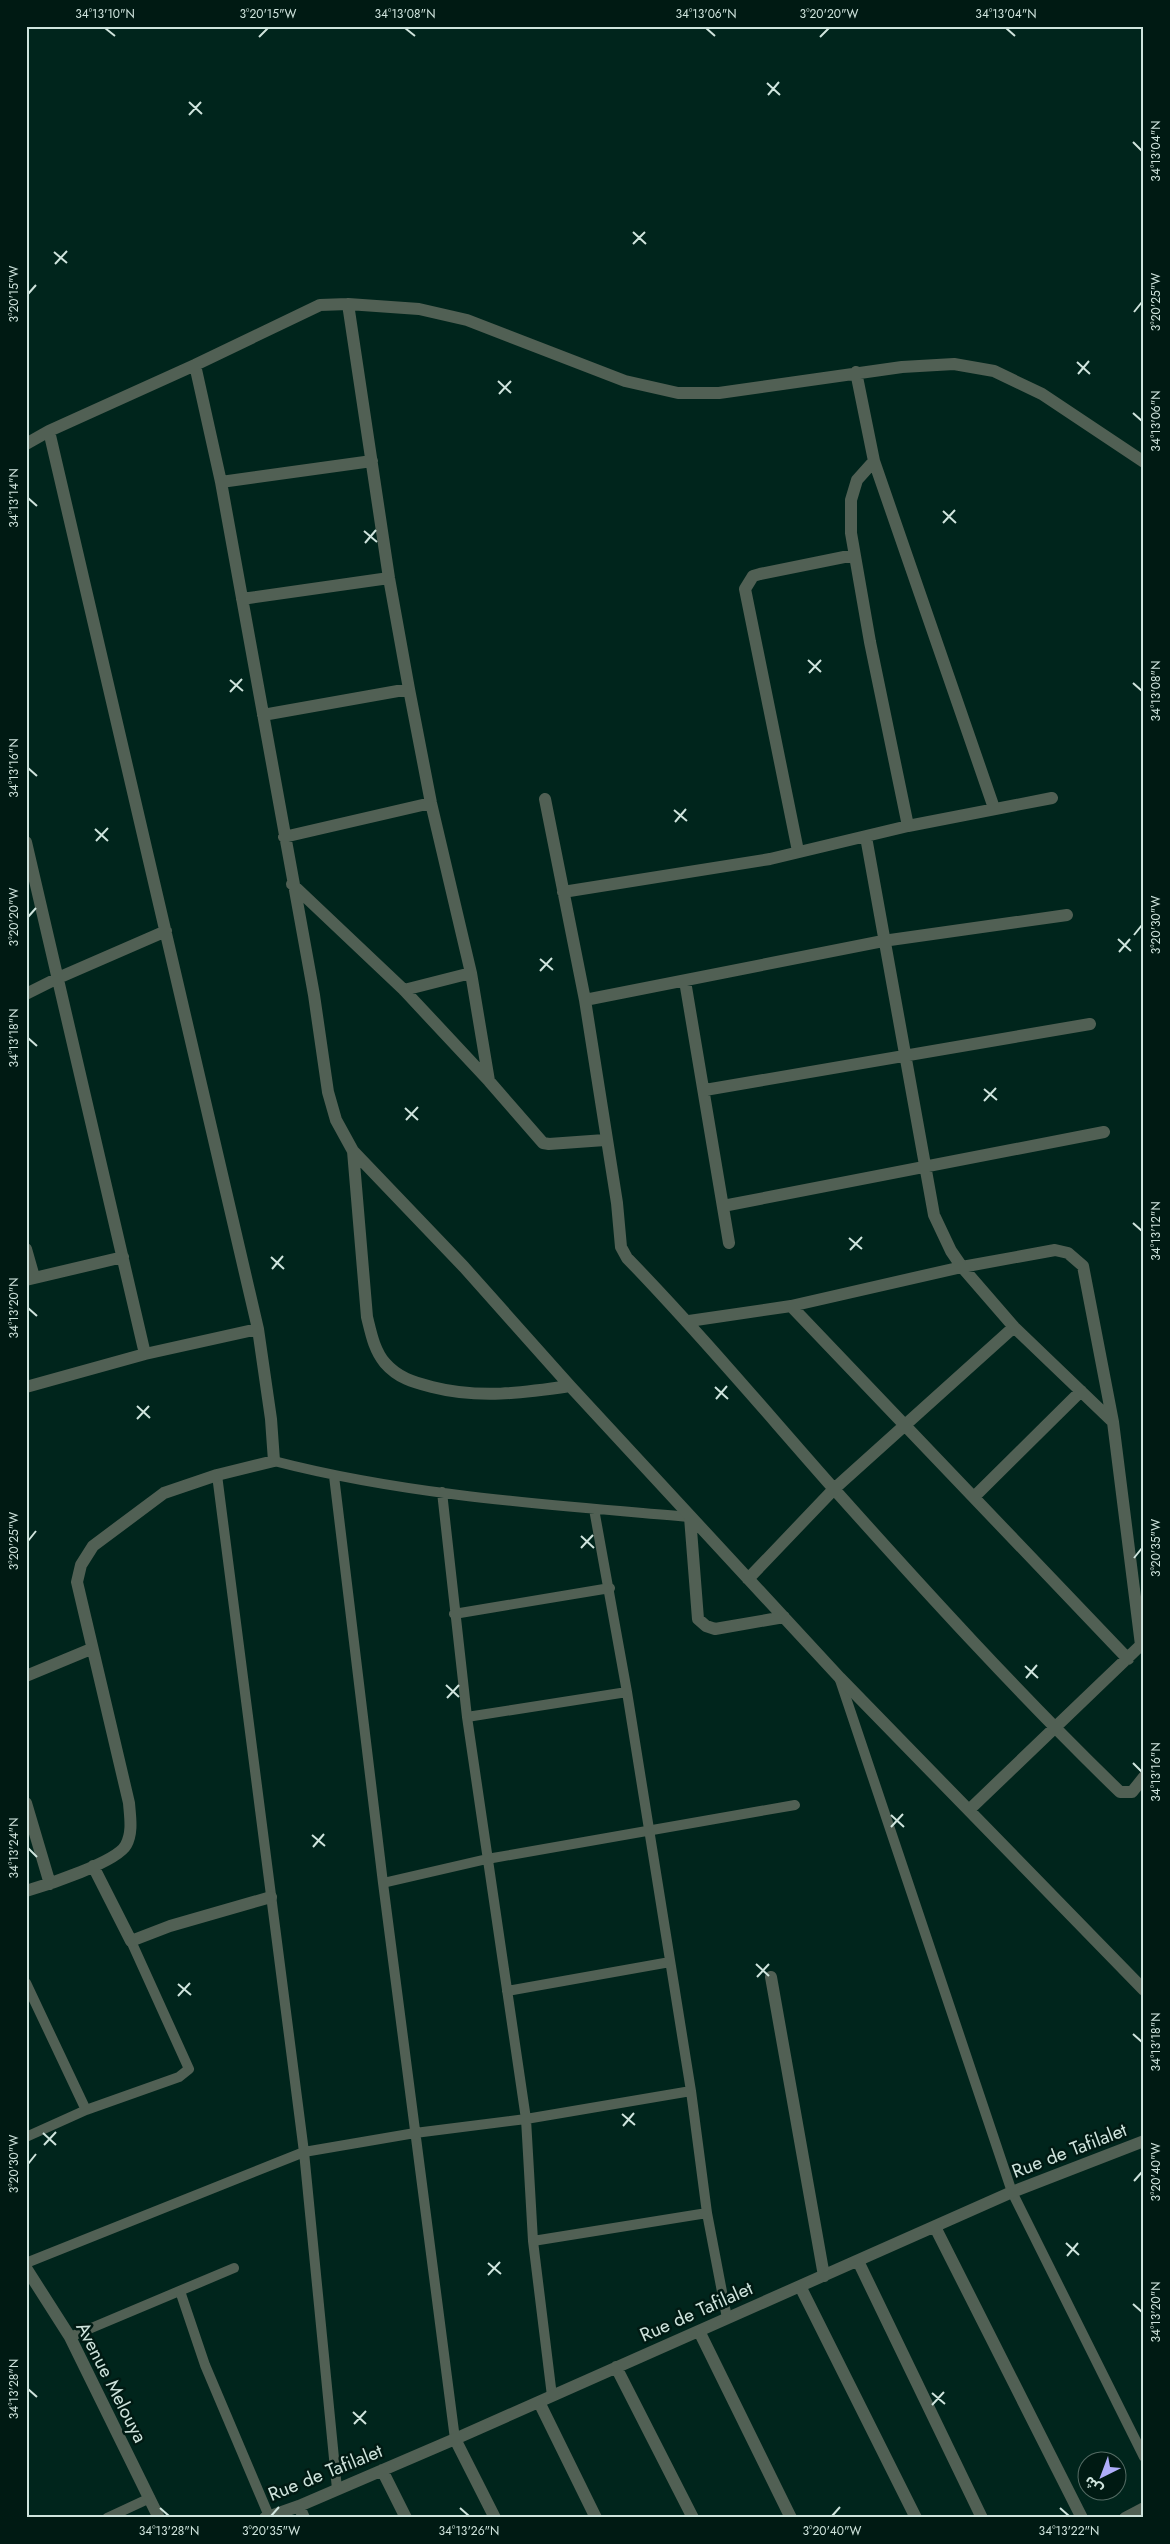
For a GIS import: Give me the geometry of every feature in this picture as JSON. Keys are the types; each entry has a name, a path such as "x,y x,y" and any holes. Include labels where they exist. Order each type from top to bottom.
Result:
{"street":[{"path":"348,304 389,578 409,689 431,803 471,973 489,1081"},
{"path":"26,444 49,431 195,365 320,305 348,304 419,309 467,320 626,381 678,392 719,393 856,372 954,364 994,372 1042,394 1144,462"},
{"path":"195,365 221,482 292,884 314,995 328,1092 336,1120 352,1151 464,1267 570,1386 840,1678 1144,1990"},
{"path":"856,372 874,461 994,808"},
{"path":"26,1892 50,1884 118,1854 125,1847 131,1826 128,1803 91,1649 78,1582 81,1565 92,1546 164,1493 217,1475 274,1460 271,1419 258,1329 49,431"},
{"path":"221,482 372,461"},
{"path":"874,461 857,480 851,500 851,533 908,826"},
{"path":"798,851 745,589 753,576 854,555"},
{"path":"242,599 389,578"},
{"path":"263,715 409,689"},
{"path":"563,892 770,859 908,826 1052,798"},
{"path":"544,799 585,1000 605,1140 617,1203 621,1247 627,1258 689,1321 834,1489 1055,1729 1120,1792 1132,1792 1144,1777"},
{"path":"284,837 431,803"},
{"path":"866,837 883,941 934,1215 951,1251 962,1267 1014,1327 1113,1422"},
{"path":"26,842 145,1354"},
{"path":"292,884 404,990 489,1081 543,1143 605,1140"},
{"path":"585,1000 883,941 1067,915"},
{"path":"26,994 166,931"},
{"path":"404,990 471,973"},
{"path":"685,981 705,1090 729,1243"},
{"path":"705,1090 906,1058 1090,1024"},
{"path":"723,1206 1104,1132"},
{"path":"352,1151 368,1316 373,1342 384,1362 404,1380 460,1394 504,1395 570,1386"},
{"path":"26,1249 30,1279 123,1257"},
{"path":"689,1321 792,1306 962,1267 1055,1250 1068,1252 1083,1266 1113,1422 1142,1649 1128,1659 969,1810"},
{"path":"792,1306 1128,1659"},
{"path":"748,1579 834,1489 1014,1327"},
{"path":"26,1387 145,1354 258,1329"},
{"path":"974,1496 1081,1391"},
{"path":"690,1517 698,1619 706,1626 715,1628 784,1617"},
{"path":"26,1676 91,1649"},
{"path":"26,1803 50,1884"},
{"path":"93,1866 131,1941 170,1926 271,1897"},
{"path":"770,1977 824,2276"},
{"name":"Rue de Tafilalet","path":"267,2517 302,2512 337,2489 539,2402 1012,2192 1144,2141"},
{"path":"935,2227 1082,2518"},
{"path":"858,2261 982,2518"},
{"name":"Avenue Melouya","path":"26,2268 70,2337 159,2518"},
{"path":"800,2286 916,2518"},
{"path":"699,2331 792,2518"},
{"path":"616,2367 693,2518"},
{"path":"539,2402 596,2518"},
{"path":"455,2438 495,2518"},
{"path":"382,2470 406,2518"},
{"path":"1125,2518 1144,2508"}],"lane":[{"path":"274,1460 334,1476 442,1492 594,1509 690,1517"},
{"path":"217,1475 304,2152 337,2489"},
{"path":"334,1476 382,1884 455,2438"},
{"path":"442,1492 454,1614 467,1717 526,2119 533,2242 552,2396"},
{"path":"594,1509 610,1588 691,2091 707,2213 727,2318"},
{"path":"454,1614 610,1588"},
{"path":"840,1678 1012,2192 1144,2457"},
{"path":"467,1717 627,1692"},
{"path":"382,1884 487,1859 648,1833 795,1805"},
{"path":"26,2137 86,2110 179,2077 189,2069 131,1941"},
{"path":"507,1991 670,1962"},
{"path":"26,1983 86,2110"},
{"path":"26,2263 304,2152 415,2133 526,2119 691,2091"},
{"path":"533,2242 707,2213"},
{"path":"70,2337 234,2268"},
{"path":"180,2291 204,2365 267,2517"},
{"path":"107,2518 150,2498"}]}
